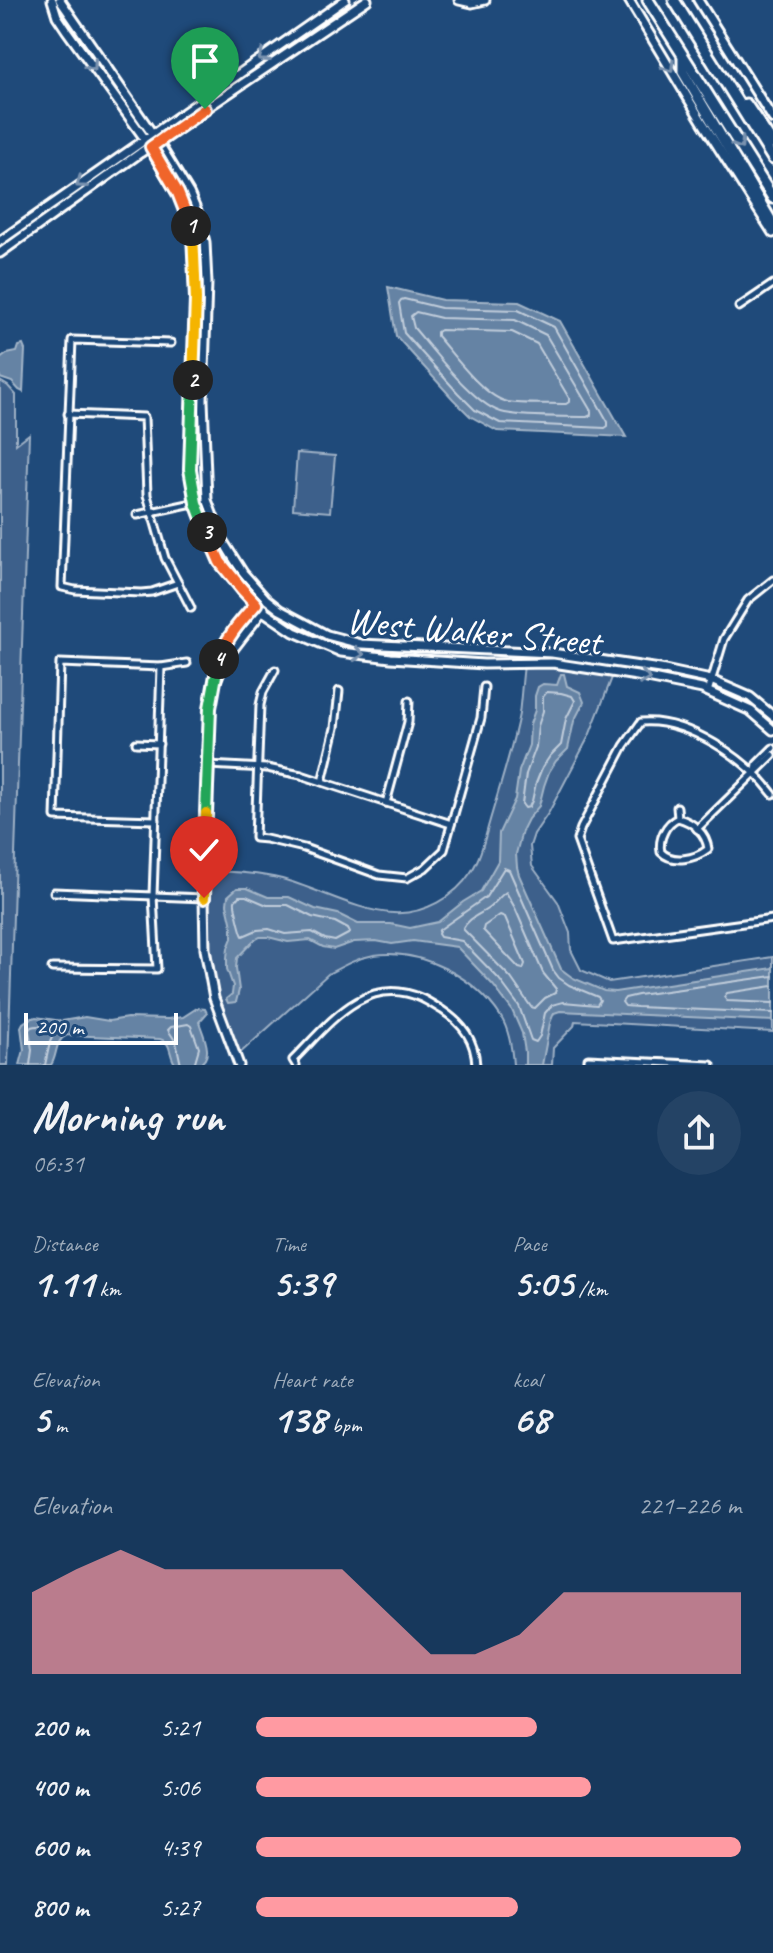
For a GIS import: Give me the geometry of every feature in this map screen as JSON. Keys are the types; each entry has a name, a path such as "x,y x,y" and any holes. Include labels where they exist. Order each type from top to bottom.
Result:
{"highway":[{"path":"648,0 773,198"},
{"path":"674,0 773,159"},
{"path":"682,54 683,72 766,212 773,231"},
{"path":"708,54 773,144"}],"street":[{"name":"West Walker Street","path":"52,0 57,16 67,31 149,136"},
{"name":"West Walker Street","path":"60,0 189,193 198,214 205,242 207,283 203,400 207,500 222,540 243,573 266,599 327,635 361,644 552,653 660,669 711,680 750,697 773,716"},
{"path":"0,241 345,0"},
{"path":"0,253 271,63 367,0"},
{"path":"459,0 472,3 485,0"},
{"path":"629,0 700,120 773,231"},
{"path":"698,0 773,119"},
{"name":"West Walker Street","path":"154,144 189,218 193,234 196,299 190,469 196,503 220,562 263,611 294,632 341,652 484,664 553,663 637,676 708,692 751,711 773,730"},
{"path":"739,307 773,284"},
{"path":"171,343 72,340 62,587 141,593 178,583"},
{"path":"68,414 144,417 147,495 151,512 165,558 191,608"},
{"path":"137,515 207,500"},
{"path":"708,692 724,639 748,600 773,580"},
{"path":"239,1065 214,998 205,949 210,708 223,646 256,604 266,599"},
{"path":"215,684 227,657 263,611 266,599"},
{"path":"156,820 55,817 60,663 161,667 187,663"},
{"path":"52,968 157,969 153,896 161,667"},
{"path":"275,670 260,705 255,838 304,848 379,875 407,878 425,868 444,850 481,718 484,687"},
{"path":"322,782 335,728 339,691"},
{"path":"386,803 408,722 409,701"},
{"path":"773,794 755,772 704,738 675,727 641,722 624,746 577,840 613,941 773,919"},
{"path":"136,743 159,744"},
{"path":"755,772 757,764 773,748"},
{"path":"697,829 773,755"},
{"path":"208,765 301,775 451,824"},
{"path":"677,807 678,818"},
{"path":"678,818 686,820 697,829 711,850 674,859 661,852 661,841 671,821 678,818"},
{"path":"54,892 204,898"},
{"path":"295,1062 352,1003 370,995 392,991 423,998 457,1022 472,1041 476,1065"},
{"path":"588,1062 711,1065"}],"shaded area":[{"path":"0,381 16,395 16,444 29,434 8,1065 0,1065"},
{"path":"297,453 335,456 330,512 293,509"},
{"path":"524,665 613,675 589,736 530,846 532,866 558,902 570,933 571,950 581,970 609,982 773,957 773,1032 575,1021 553,1048 552,1065 513,1065 504,1023 477,990 462,978 428,961 392,954 362,958 328,974 238,1055 212,974 207,927 209,871 282,879 380,912 404,913 437,903 464,881 482,847 519,714"}],"water":[{"path":"388,287 442,300 519,302 560,321 626,437 497,431 470,416 396,336"},
{"path":"23,345 23,392 12,382 0,378 0,359 17,352"},
{"path":"561,674 564,674 567,686 580,692 584,702 574,721 568,749 549,772 539,806 522,831 516,854 519,875 561,969 573,978 604,991 615,992 773,968 773,1021 560,1011 554,1013 550,1023 542,1065 525,1065 522,1033 512,1010 493,985 457,947 413,941 392,944 354,942 334,949 310,940 288,942 260,937 237,958 239,990 236,1002 228,1003 226,999 232,994 233,986 227,969 232,926 227,904 228,896 237,888 247,888 268,897 289,897 358,924 391,924 410,928 438,922 481,891 498,861 499,833 515,799 519,771 529,745 538,687 543,684 557,685"},
{"path":"197,1008 205,1009 207,1013 199,1022 207,1052 203,1062 197,1065 176,1065 167,1043 160,1039 67,1035 58,1044 51,1065 20,1065 24,1050 21,1027 29,1019 168,1019 183,1017"}],"route":[{"path":"204,898 210,708 217,664 223,646 256,604 220,562 194,495 190,469 196,299 193,234 178,193 151,147 205,109"}]}
